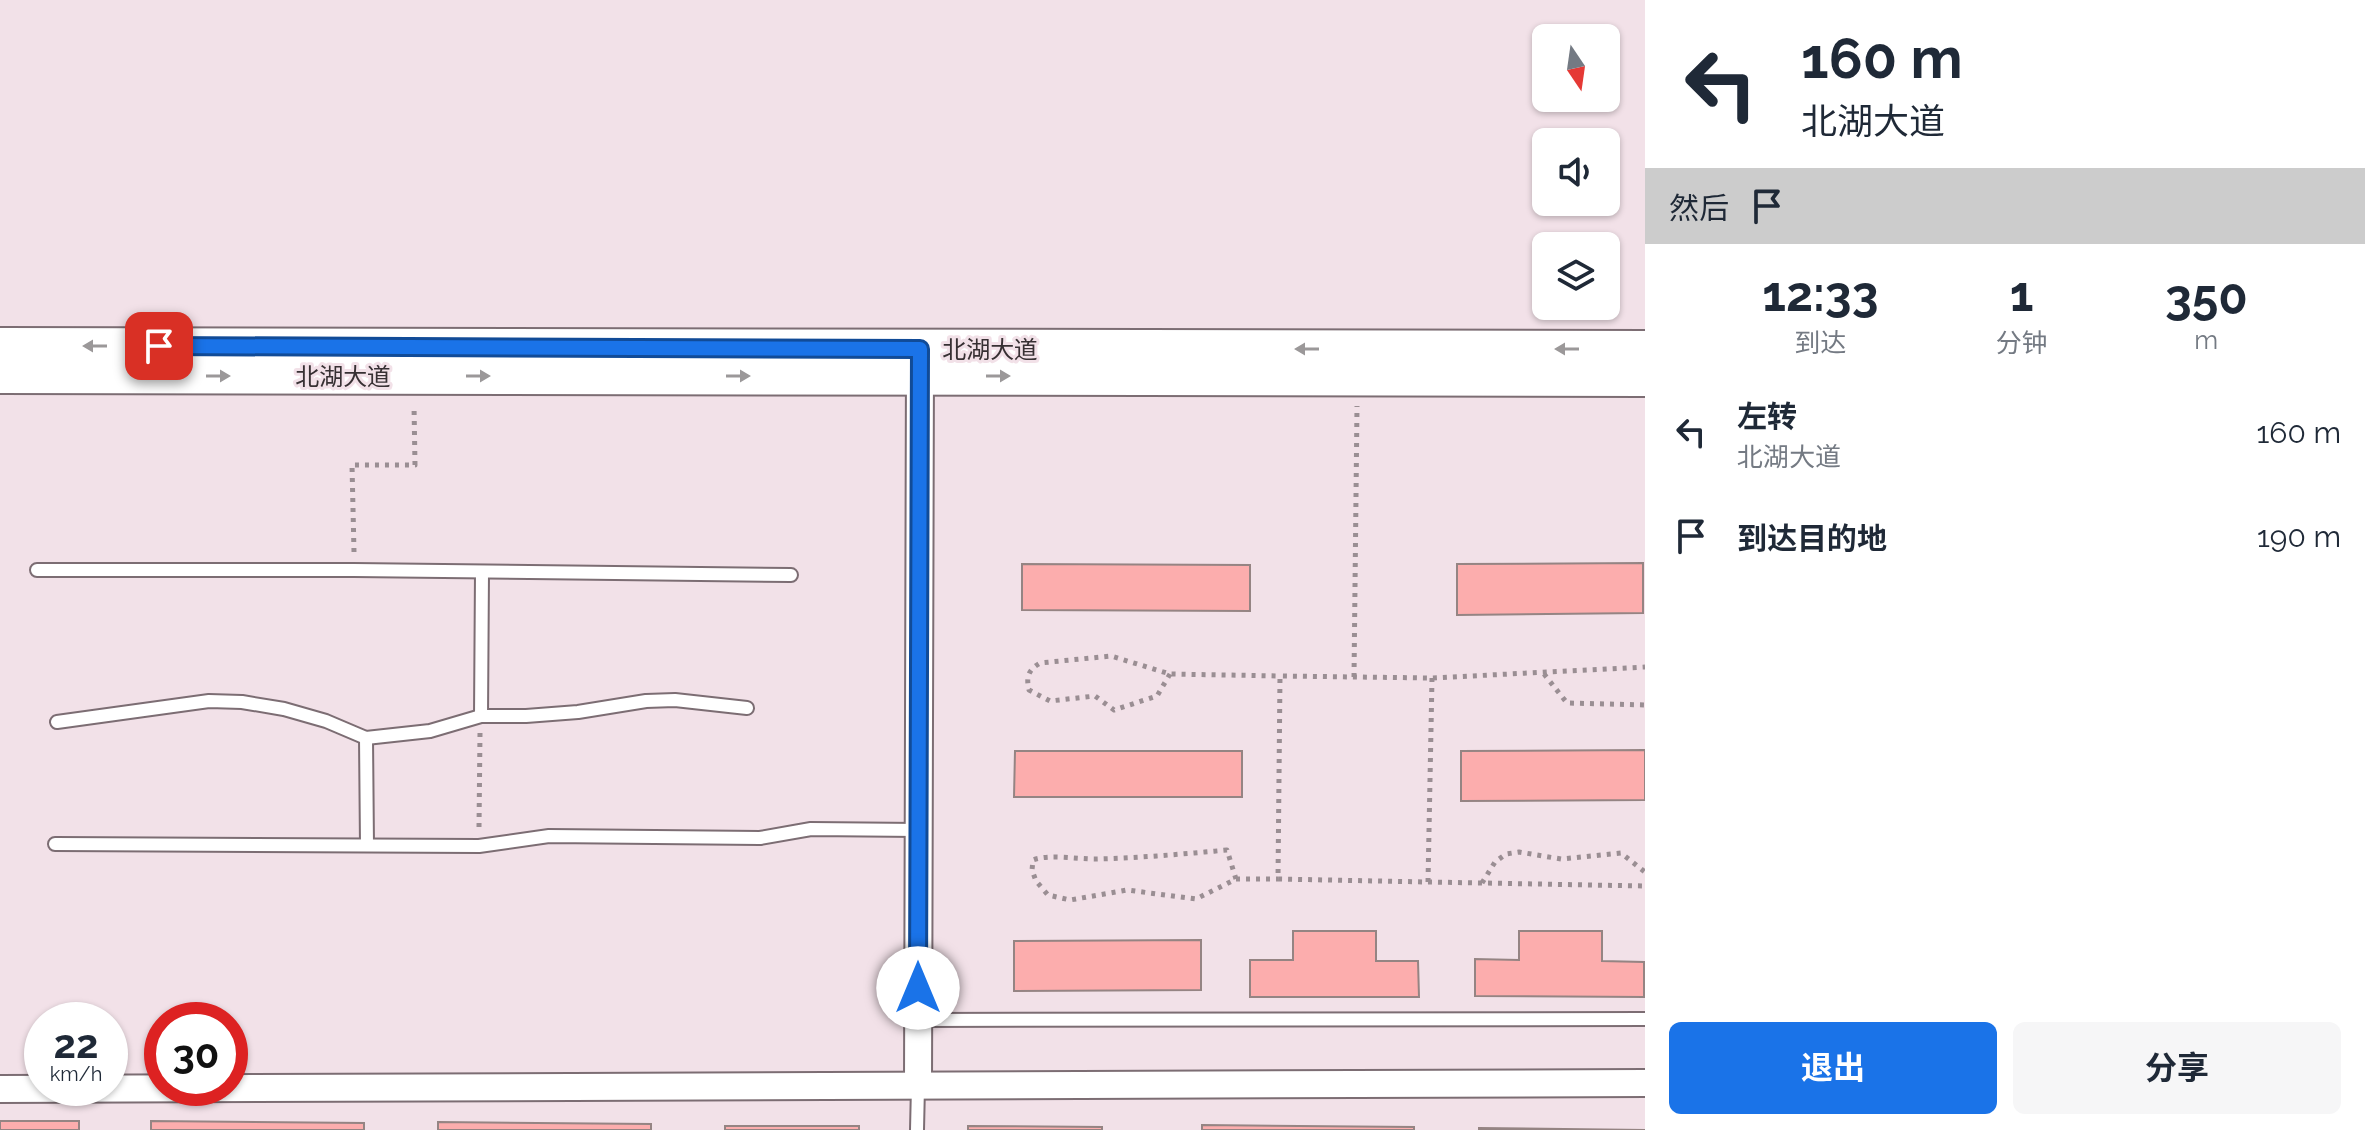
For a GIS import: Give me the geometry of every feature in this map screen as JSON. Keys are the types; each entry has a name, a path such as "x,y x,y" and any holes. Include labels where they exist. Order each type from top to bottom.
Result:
{"main road":[{"name":"北湖大道","path":"0,346 920,363 1357,377 1645,378"},
{"name":"北湖大道","path":"0,375 414,376 1645,349"}],"street":[{"path":"918,1086 920,363"},
{"path":"0,1089 1645,1083"}],"lane":[{"path":"37,570 791,575"},
{"path":"481,716 482,572"},
{"path":"57,722 209,701 242,702 326,721 366,738 430,731 481,716 578,712 646,701 675,700 747,708"},
{"path":"366,738 367,845"},
{"path":"55,844 479,846 549,836 760,838 811,829 919,830"},
{"path":"918,1020 1645,1019"},
{"path":"917,1130 918,1086"}],"path":[{"path":"354,570 352,465 415,465 414,376"},
{"path":"1354,677 1357,377"},
{"path":"1170,674 1157,696 1114,710 1095,696 1050,701 1029,690 1027,679 1031,669 1040,663 1111,656 1170,674 1432,678 1645,667"},
{"path":"1543,674 1567,703 1645,705"},
{"path":"1278,879 1280,676"},
{"path":"1428,882 1432,678"},
{"path":"479,846 481,716"},
{"path":"1236,879 1227,850 1150,857 1068,859 1042,856 1033,860 1032,870 1036,881 1048,895 1070,900 1127,890 1196,899 1236,879 1645,886"},
{"path":"1482,883 1495,862 1506,854 1519,852 1561,859 1621,853 1645,872"}],"building":[{"path":"1643,563 1643,613 1457,615 1457,564"},
{"path":"1022,564 1250,565 1250,611 1022,610"},
{"path":"1645,750 1645,800 1461,801 1461,751"},
{"path":"1015,751 1242,751 1242,797 1014,797"},
{"path":"1293,931 1376,931 1376,961 1418,961 1419,997 1250,997 1250,960 1293,960"},
{"path":"1519,931 1602,931 1602,961 1644,962 1644,997 1475,996 1475,959 1519,960"},
{"path":"1201,940 1201,990 1014,991 1014,941"},
{"path":"0,1121 79,1121 79,1130 0,1130"},
{"path":"151,1121 364,1123 364,1130 151,1130"},
{"path":"438,1122 651,1124 651,1130 438,1130"},
{"path":"1202,1125 1414,1127 1414,1130 1202,1130"},
{"path":"725,1126 859,1126 859,1130 725,1130"},
{"path":"968,1126 1102,1127 1102,1130 968,1130"},
{"path":"1479,1128 1645,1130 1479,1130"}],"route":[{"path":"159,346 920,349 918,988"}]}
